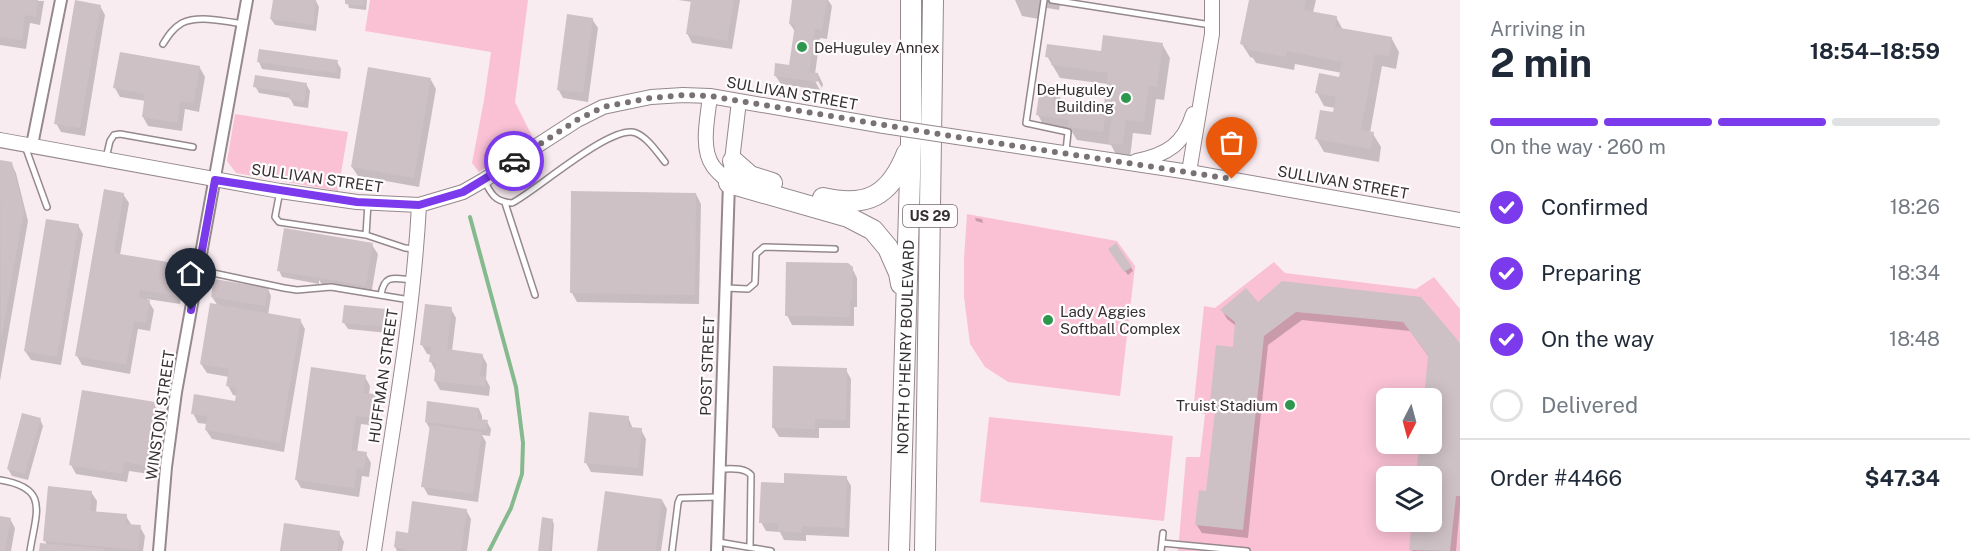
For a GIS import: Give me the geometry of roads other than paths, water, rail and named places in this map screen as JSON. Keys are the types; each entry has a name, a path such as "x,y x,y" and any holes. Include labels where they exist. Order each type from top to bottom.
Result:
{"highway":[{"name":"NORTH O'HENRY BOULEVARD","path":"899,551 904,304 911,142 911,0"},
{"name":"NORTH O'HENRY BOULEVARD","path":"925,551 933,0"},
{"path":"733,161 750,176 811,195 844,203 866,201 887,187 902,166 911,142"},
{"path":"729,183 848,217 873,230 888,248 899,273 904,304"}],"street":[{"path":"28,145 61,0"},
{"name":"WINSTON STREET","path":"159,551 170,428 247,0"},
{"path":"1189,172 1213,25 1212,0"},
{"path":"1127,163 1167,152 1183,138 1204,84"},
{"name":"SULLIVAN STREET","path":"0,140 280,191 368,203 419,205 446,198 484,180 577,120 603,107 651,98 683,95 710,96 885,126 1189,172 1460,220"},
{"path":"710,96 706,135 707,151 711,164 729,183"},
{"name":"POST STREET","path":"717,546 729,183 739,100"},
{"name":"HUFFMAN STREET","path":"374,551 410,300 419,205"}],"lane":[{"path":"1044,0 1026,123 1068,132 1066,154"},
{"path":"1052,0 1213,25"},
{"path":"163,44 173,30 183,22 198,20 243,24"},
{"path":"484,180 492,196 505,203 512,203 598,144 624,132 636,133 643,137 665,162"},
{"path":"105,160 110,141 114,135 120,134 194,147"},
{"path":"28,145 47,207"},
{"path":"280,191 275,217 279,222 366,235 405,248 416,249"},
{"path":"366,235 368,203"},
{"path":"505,203 535,295"},
{"path":"726,288 748,289 755,283 756,255 764,247 836,249"},
{"path":"199,270 297,290 331,287 410,300"},
{"path":"381,295 382,287 392,278 412,280"},
{"path":"720,469 742,469 751,475 750,548"},
{"path":"0,480 26,487 34,494 37,504 30,551"},
{"path":"672,551 680,498 718,497"},
{"path":"1161,551 1163,533"},
{"path":"1162,543 1247,551"},
{"path":"717,546 771,551"}],"waterway":[{"path":"470,217 516,387 523,443 522,474 511,508 489,551"}],"place":[{"name":"DeHuguley Annex","path":"802,47"},
{"name":"DeHuguley Building","path":"1126,98"},
{"name":"Lady Aggies Softball Complex","path":"1048,320"},
{"name":"Truist Stadium","path":"1290,405"}]}
